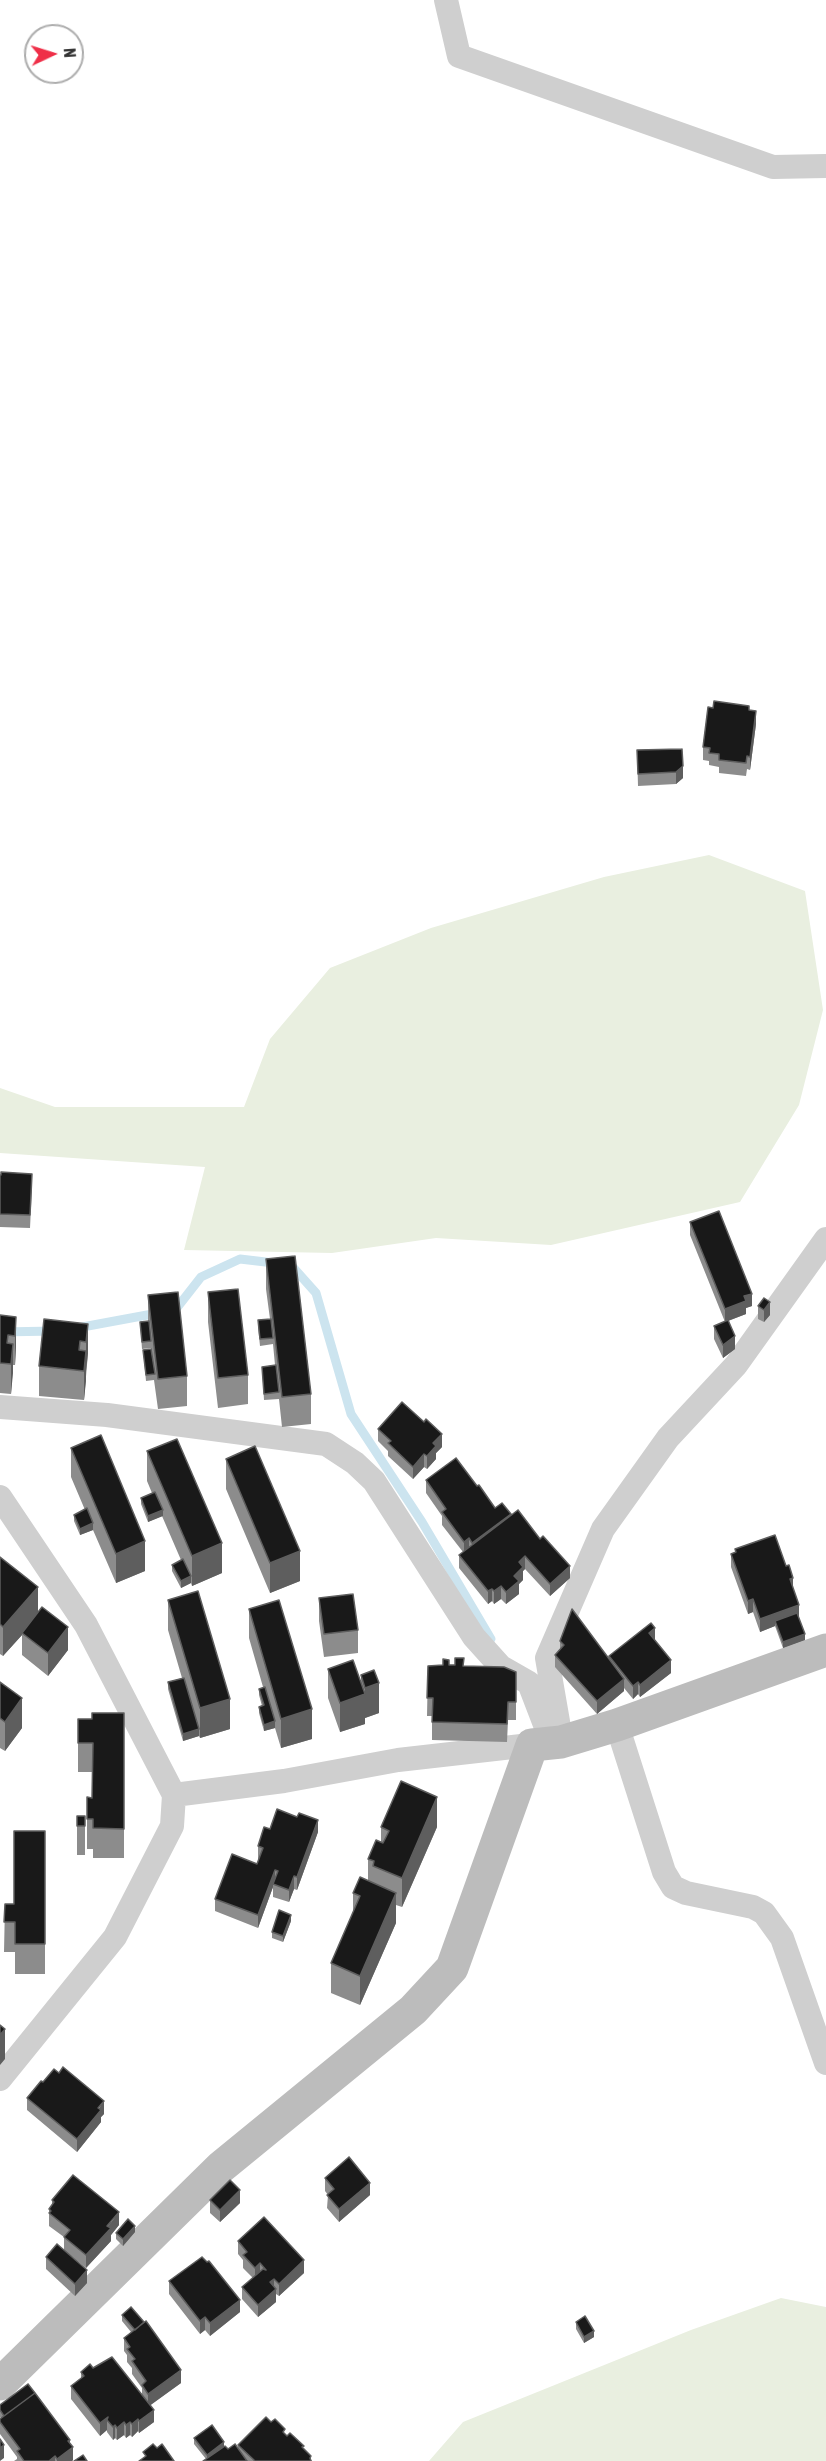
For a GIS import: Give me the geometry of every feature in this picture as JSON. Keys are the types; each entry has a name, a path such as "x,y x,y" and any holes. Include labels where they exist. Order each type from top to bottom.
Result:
{"street":[{"path":"446,0 459,56 773,167 826,166"},
{"path":"551,1743 547,1658 603,1529 668,1438 736,1365 826,1239"},
{"path":"0,1407 107,1415 326,1444 355,1463 374,1481 474,1637 501,1667 529,1683 551,1743"},
{"path":"0,1497 86,1625 174,1794 171,1826 115,1937 0,2079"},
{"path":"174,1794 284,1780 398,1760 551,1743 617,1725 826,1650"},
{"path":"617,1725 664,1872 673,1887 686,1893 753,1907 764,1913 782,1938 826,2063"},
{"path":"0,2384 221,2167 413,2010 452,1968 532,1745 551,1743"}],"green space":[{"path":"709,855 805,891 823,1010 799,1105 740,1202 551,1245 436,1238 332,1253 184,1250 205,1167 0,1153 0,1088 55,1107 244,1107 270,1039 330,968 431,928 604,877"},
{"path":"781,2298 826,2307 826,2461 429,2461 463,2422 691,2330"}],"building":[{"path":"714,701 749,706 749,710 756,711 750,757 747,756 746,763 719,760 719,754 709,753 710,748 703,747 708,707 713,708"},
{"path":"682,749 683,766 676,772 638,774 637,750"},
{"path":"1,1172 32,1174 30,1215 0,1214"},
{"path":"719,1211 752,1294 744,1296 746,1301 725,1309 690,1222"},
{"path":"295,1256 311,1394 282,1397 266,1259"},
{"path":"238,1289 248,1375 218,1378 208,1292"},
{"path":"178,1292 187,1376 158,1379 148,1295"},
{"path":"764,1298 770,1302 764,1310 758,1306"},
{"path":"0,1315 16,1317 15,1336 8,1335 7,1343 13,1344 11,1364 0,1363"},
{"path":"44,1319 88,1324 86,1342 80,1341 79,1350 86,1351 84,1371 39,1366"},
{"path":"271,1319 273,1338 260,1339 258,1320"},
{"path":"728,1320 735,1336 723,1345 714,1326"},
{"path":"149,1321 151,1341 142,1342 140,1322"},
{"path":"151,1349 155,1374 146,1375 143,1350"},
{"path":"276,1365 279,1392 264,1394 262,1367"},
{"path":"402,1402 424,1422 426,1419 442,1434 433,1443 436,1446 427,1456 424,1454 413,1467 388,1443 391,1441 378,1429"},
{"path":"101,1435 145,1541 116,1554 71,1448"},
{"path":"177,1439 222,1543 192,1556 147,1451"},
{"path":"255,1446 300,1551 270,1563 226,1459"},
{"path":"456,1458 495,1508 502,1503 511,1514 472,1543 469,1538 464,1542 442,1512 446,1509 426,1480"},
{"path":"155,1492 163,1510 148,1516 141,1498"},
{"path":"87,1508 93,1523 80,1529 74,1515"},
{"path":"518,1510 540,1539 543,1536 570,1566 550,1584 525,1556 519,1562 523,1567 514,1576 519,1581 506,1592 501,1586 494,1591 492,1589 488,1591 459,1555"},
{"path":"775,1535 786,1566 789,1565 793,1578 790,1579 799,1605 760,1619 753,1599 748,1601 731,1554 736,1552 735,1549"},
{"path":"0,1557 38,1587 3,1627 0,1624"},
{"path":"183,1559 191,1576 181,1581 172,1565"},
{"path":"198,1591 230,1699 200,1708 168,1600"},
{"path":"353,1594 358,1630 324,1634 319,1598"},
{"path":"279,1600 312,1709 281,1719 249,1609"},
{"path":"42,1607 68,1627 48,1653 22,1633"},
{"path":"572,1609 624,1679 597,1701 555,1655 564,1645 560,1641"},
{"path":"797,1613 805,1634 783,1642 775,1621"},
{"path":"651,1623 655,1628 649,1633 671,1660 640,1685 638,1682 633,1686 609,1656"},
{"path":"455,1658 464,1658 463,1666 504,1667 516,1672 516,1702 508,1702 507,1724 432,1722 433,1698 427,1698 428,1666 443,1665 443,1659 449,1660 449,1665 455,1665"},
{"path":"353,1660 365,1694 340,1703 328,1669"},
{"path":"374,1670 379,1683 365,1688 361,1675"},
{"path":"184,1678 199,1729 183,1734 168,1682"},
{"path":"0,1682 22,1698 5,1722 0,1718"},
{"path":"265,1687 275,1721 264,1725 259,1707 264,1705 259,1689"},
{"path":"92,1713 124,1713 124,1829 93,1828 93,1819 87,1819 87,1797 92,1798 93,1743 78,1743 78,1719 92,1719"},
{"path":"401,1781 437,1797 402,1878 373,1866 374,1861 368,1859 376,1840 383,1843 389,1831 381,1827"},
{"path":"277,1809 297,1817 299,1813 318,1820 297,1877 294,1876 289,1890 273,1884 278,1871 275,1870 258,1915 215,1899 232,1854 257,1864 263,1848 258,1846 264,1827 270,1829"},
{"path":"77,1816 85,1816 85,1826 77,1826"},
{"path":"14,1831 45,1831 45,1944 15,1944 15,1922 4,1922 5,1904 14,1904"},
{"path":"360,1877 396,1893 360,1976 331,1963 360,1896 353,1893"},
{"path":"279,1910 291,1915 283,1936 272,1932"},
{"path":"0,2025 5,2029 0,2035"},
{"path":"63,2067 104,2101 98,2108 101,2110 77,2139 27,2098 54,2069 59,2073"},
{"path":"349,2157 370,2183 339,2209 327,2195 334,2189 325,2178"},
{"path":"73,2175 119,2212 107,2226 111,2228 86,2255 64,2237 70,2230 49,2213 54,2202 52,2200"},
{"path":"230,2180 240,2190 220,2210 210,2200"},
{"path":"264,2217 304,2260 279,2284 274,2279 270,2282 276,2289 258,2305 242,2287 263,2269 266,2270 260,2263 255,2268 243,2255 247,2252 238,2241"},
{"path":"128,2219 135,2226 123,2239 116,2233"},
{"path":"57,2244 87,2270 75,2284 46,2257"},
{"path":"202,2257 207,2262 209,2261 240,2300 210,2323 205,2317 200,2321 169,2281"},
{"path":"131,2307 144,2322 135,2330 122,2315"},
{"path":"585,2316 594,2331 584,2337 576,2322"},
{"path":"146,2321 181,2370 148,2394 142,2385 146,2381 132,2361 135,2359 127,2349 130,2347 124,2338"},
{"path":"112,2357 154,2410 139,2421 138,2419 126,2425 124,2422 117,2428 107,2420 108,2417 100,2423 71,2386 84,2376 81,2372 90,2364 93,2368"},
{"path":"28,2384 35,2393 4,2416 0,2405"},
{"path":"35,2393 73,2447 57,2459 55,2456 49,2461 24,2461 17,2451 20,2449 0,2422 0,2419"},
{"path":"266,2417 271,2422 275,2419 285,2429 283,2432 287,2436 290,2433 304,2446 302,2447 311,2456 311,2461 255,2461 238,2445"},
{"path":"212,2425 224,2442 207,2455 194,2438"},
{"path":"153,2444 157,2448 162,2444 174,2461 139,2461 146,2456 143,2452"},
{"path":"235,2444 247,2461 203,2461 225,2446 228,2449"},
{"path":"83,2455 87,2461 74,2461"}],"waterway":[{"path":"172,1310 176,1309 201,1277 240,1259 291,1265 316,1293 351,1414 422,1522 491,1639"},
{"path":"77,1328 158,1313"},
{"path":"0,1332 55,1331"}]}
